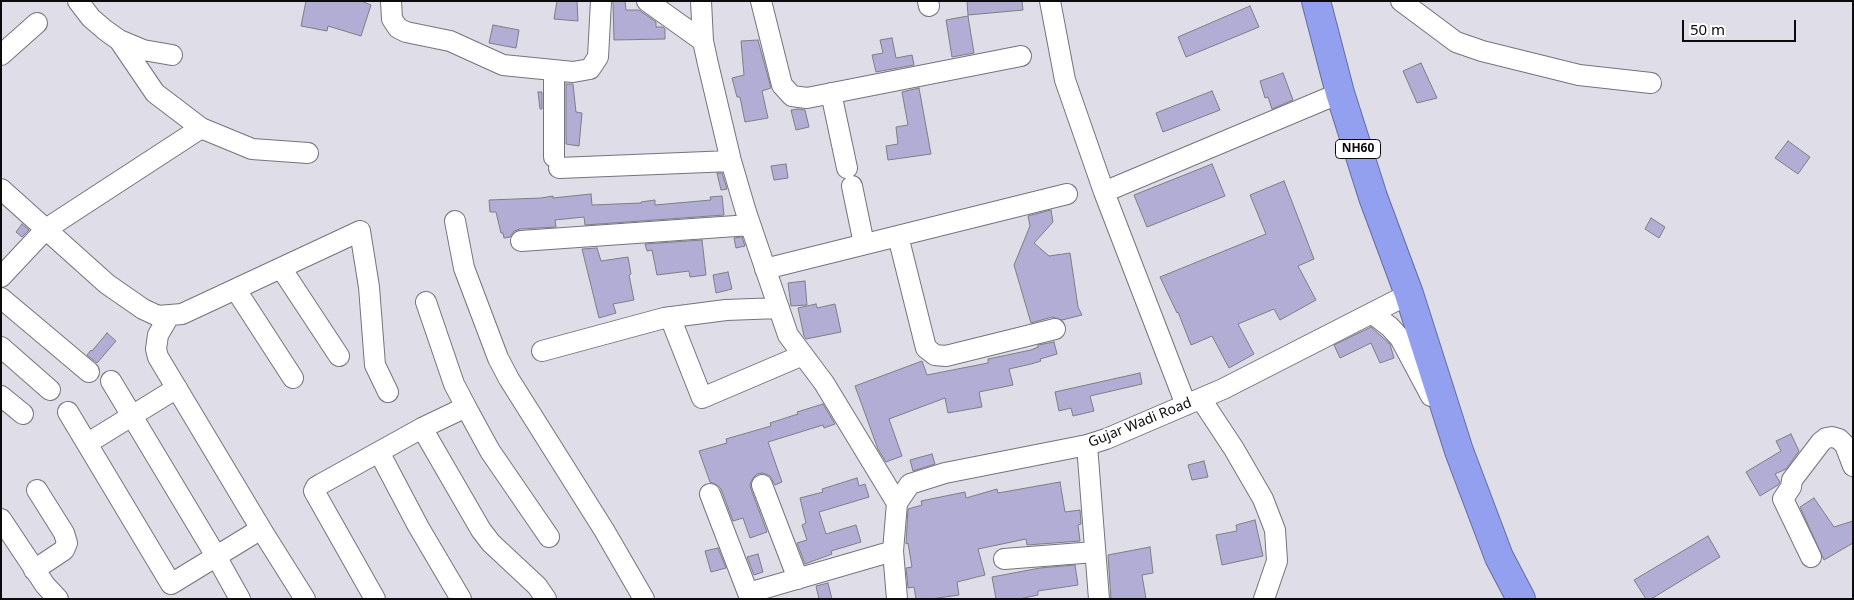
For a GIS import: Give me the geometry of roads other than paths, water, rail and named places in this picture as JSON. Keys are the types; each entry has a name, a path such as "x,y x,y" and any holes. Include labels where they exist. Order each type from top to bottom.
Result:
{"highway":[{"name":"NH60","path":"1316,1 1340,94 1409,294 1460,451 1499,557 1521,599"}],"street":[{"path":"78,1 104,30 119,40 143,50 172,55"},
{"path":"391,1 392,19 398,28 406,32 450,41 503,66 573,72 590,68 598,57 600,1"},
{"path":"647,1 703,40"},
{"path":"700,1 703,40 731,161 750,226 788,336 824,384 897,503 893,551 897,599"},
{"path":"761,1 782,85 792,96 807,98 1020,56"},
{"path":"1050,1 1065,80 1104,192 1194,402 1234,449 1263,499 1275,530 1277,561 1264,599"},
{"path":"1401,1 1456,42 1482,51 1579,75 1651,83"},
{"path":"1,55 37,23"},
{"path":"119,40 155,94 201,128 252,149 308,153"},
{"path":"554,70 556,162 731,161"},
{"path":"830,93 864,244"},
{"path":"1104,192 1340,94"},
{"path":"1,278 46,230 201,128"},
{"path":"1,189 107,284 143,309 158,316 182,314 360,231 369,287 375,365 388,392"},
{"path":"765,269 1067,194"},
{"path":"456,221 464,268 498,358 509,379 604,530 644,599"},
{"path":"521,241 750,226"},
{"path":"898,236 926,348 935,355 946,356 1055,328"},
{"path":"281,268 339,356"},
{"path":"236,290 293,378"},
{"name":"Gujar Wadi Road","path":"897,503 910,484 945,473 1087,445 1106,439 1223,389 1409,294"},
{"path":"1,298 89,372"},
{"path":"426,302 447,366 466,407 490,451 549,537"},
{"path":"542,351 670,317 726,310 779,308"},
{"path":"1372,313 1390,327 1400,338 1460,451"},
{"path":"169,316 158,335 156,349 158,357 305,599"},
{"path":"670,317 702,398 803,355"},
{"path":"1,347 50,390"},
{"path":"110,381 240,599"},
{"path":"88,443 177,388"},
{"path":"1,396 23,414"},
{"path":"375,599 314,491 321,484 422,428 466,407"},
{"path":"68,412 175,592 216,556 261,529"},
{"path":"422,428 491,544 537,586 546,599"},
{"path":"1811,556 1783,499 1791,487 1792,480 1826,438 1839,439 1845,445 1853,466"},
{"path":"1087,445 1099,599"},
{"path":"379,452 418,526 461,599"},
{"path":"762,485 798,579"},
{"path":"34,570 64,550 67,543 64,533 37,490"},
{"path":"710,494 748,593 893,551"},
{"path":"1,519 34,570 58,599"},
{"path":"1004,559 1095,552"}]}
